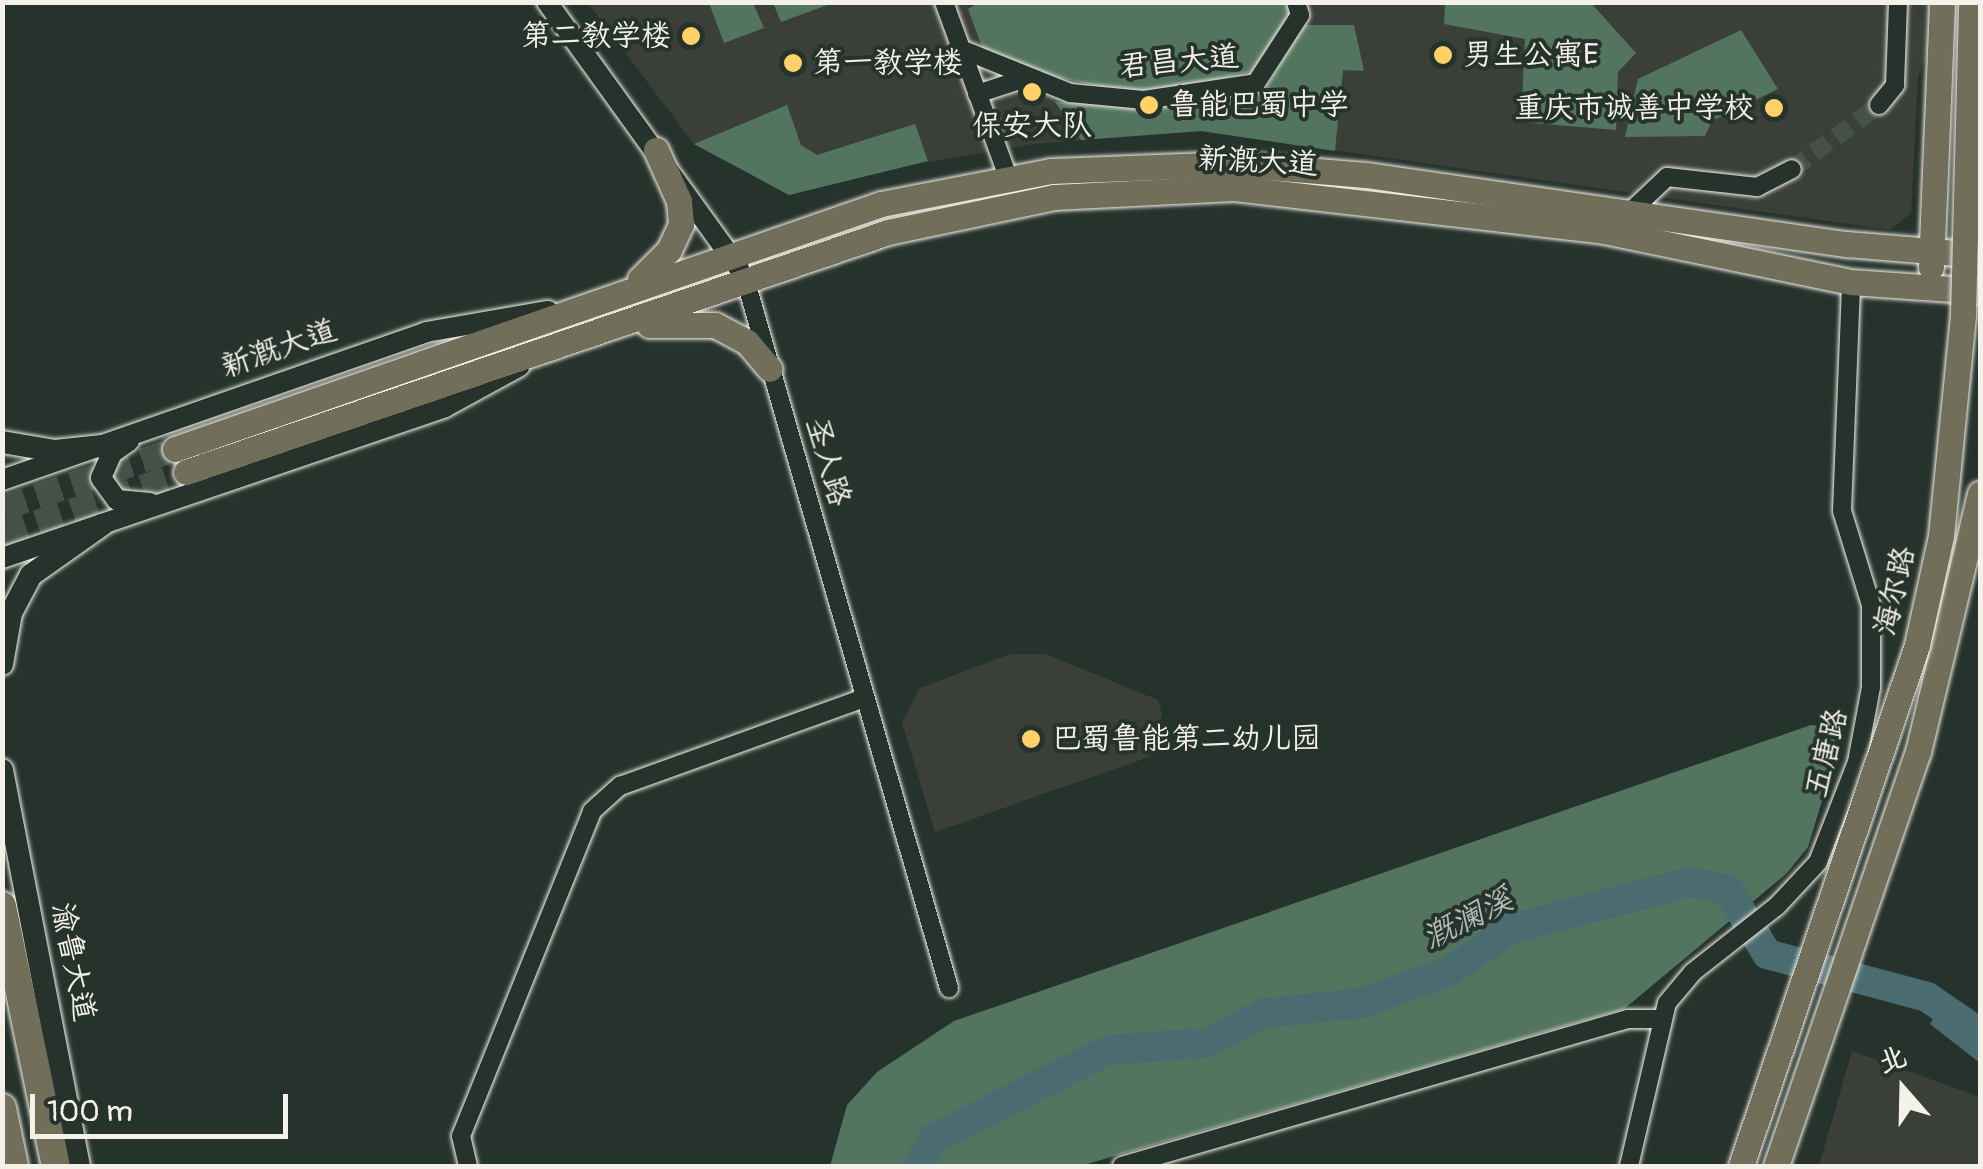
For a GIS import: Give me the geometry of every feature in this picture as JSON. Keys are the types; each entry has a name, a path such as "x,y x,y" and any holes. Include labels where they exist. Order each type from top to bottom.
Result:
{"highway":[{"name":"渝鲁大道","path":"2,906 56,1166"},
{"path":"2,1108 14,1166"}],"main road":[{"path":"1930,287 1942,2"},
{"name":"海尔路","path":"1741,1166 1905,682 1941,536 1963,314 1972,2"},
{"path":"630,288 659,263 681,224 679,201 656,150"},
{"name":"新溉大道","path":"1980,255 1234,164 1051,172 881,204 731,253 584,304 180,460 548,350 888,232 1054,197 1234,188 1604,231 1850,282 1980,291"},
{"path":"614,328 715,324 747,342 770,370"},
{"path":"2,442 55,450 100,446"},
{"path":"1776,1166 1918,752 1973,546 1980,493"},
{"path":"2,664 12,612 32,575 102,525"},
{"name":"渝鲁大道","path":"2,770 79,1166"}],"street":[{"name":"圣人路","path":"547,2 731,253 746,282 950,988"},
{"path":"944,2 1009,180"},
{"name":"君昌大道","path":"961,50 1070,93 1144,100 1256,83 1300,15 1296,2"},
{"path":"1879,105 1896,85 1898,2"},
{"path":"978,94 1029,77"},
{"path":"1630,212 1667,177 1757,188 1792,169"},
{"name":"五唐路","path":"1629,1166 1667,1002 1693,972 1777,906 1830,838 1857,762 1871,687 1870,605 1842,511 1850,282"},
{"name":"新溉大道","path":"2,480 426,332 584,304"},
{"name":"新溉大道","path":"2,558 445,407 548,350"},
{"path":"143,431 104,464 106,492 134,504 170,502"},
{"path":"468,1166 461,1136 592,811 620,786 864,698"},
{"path":"1122,1166 1628,1019 1663,1019"}],"shaded area":[{"name":"鲁能巴蜀中学","path":"588,3 1935,3 1934,35 1918,77 1911,213 1890,230 1201,131 1034,144 891,168 789,195 694,144"},
{"name":"巴蜀鲁能第二幼儿园","path":"1010,654 1046,654 1158,700 1162,714 1149,757 935,832 902,722 920,688"},
{"path":"1852,1051 1980,1097 1980,1166 1819,1166"}],"green space":[{"path":"979,2 1286,2 1291,16 1253,71 1146,96 1056,77 984,52 968,9"},
{"path":"709,3 753,3 764,28 724,43"},
{"path":"773,3 833,3 781,22"},
{"path":"1445,3 1591,3 1636,53 1618,72 1616,130 1521,122 1525,39 1444,24"},
{"path":"1304,25 1354,25 1364,71 1343,70 1335,151 1201,131 1081,140 1055,102 1146,107 1265,90"},
{"path":"1741,30 1778,89 1712,121 1705,136 1625,137 1638,79"},
{"path":"787,105 801,145 817,155 915,124 928,161 789,195 694,144"},
{"path":"1811,725 1844,728 1808,847 1786,874 1624,1009 1080,1166 830,1166 847,1105 877,1072 954,1021"}],"water":[{"path":"1945,997 1980,1017 1980,1063 1930,1024"}],"waterway":[{"name":"溉澜溪","path":"918,1166 933,1139 1108,1050 1206,1043 1265,1013 1361,1003 1450,971 1511,929 1690,882 1728,890 1767,954 1927,997 1980,1033"}],"tunnel":[{"path":"1792,169 1879,105"},
{"path":"2,508 175,449"},
{"path":"2,534 186,472"}],"place":[{"name":"第二教学楼","path":"691,36"},
{"name":"男生公寓E","path":"1443,55"},
{"name":"第一教学楼","path":"793,63"},
{"name":"保安大队","path":"1032,92"},
{"name":"鲁能巴蜀中学","path":"1149,105"},
{"name":"重庆市诚善中学校","path":"1774,108"},
{"name":"巴蜀鲁能第二幼儿园","path":"1031,739"}]}
